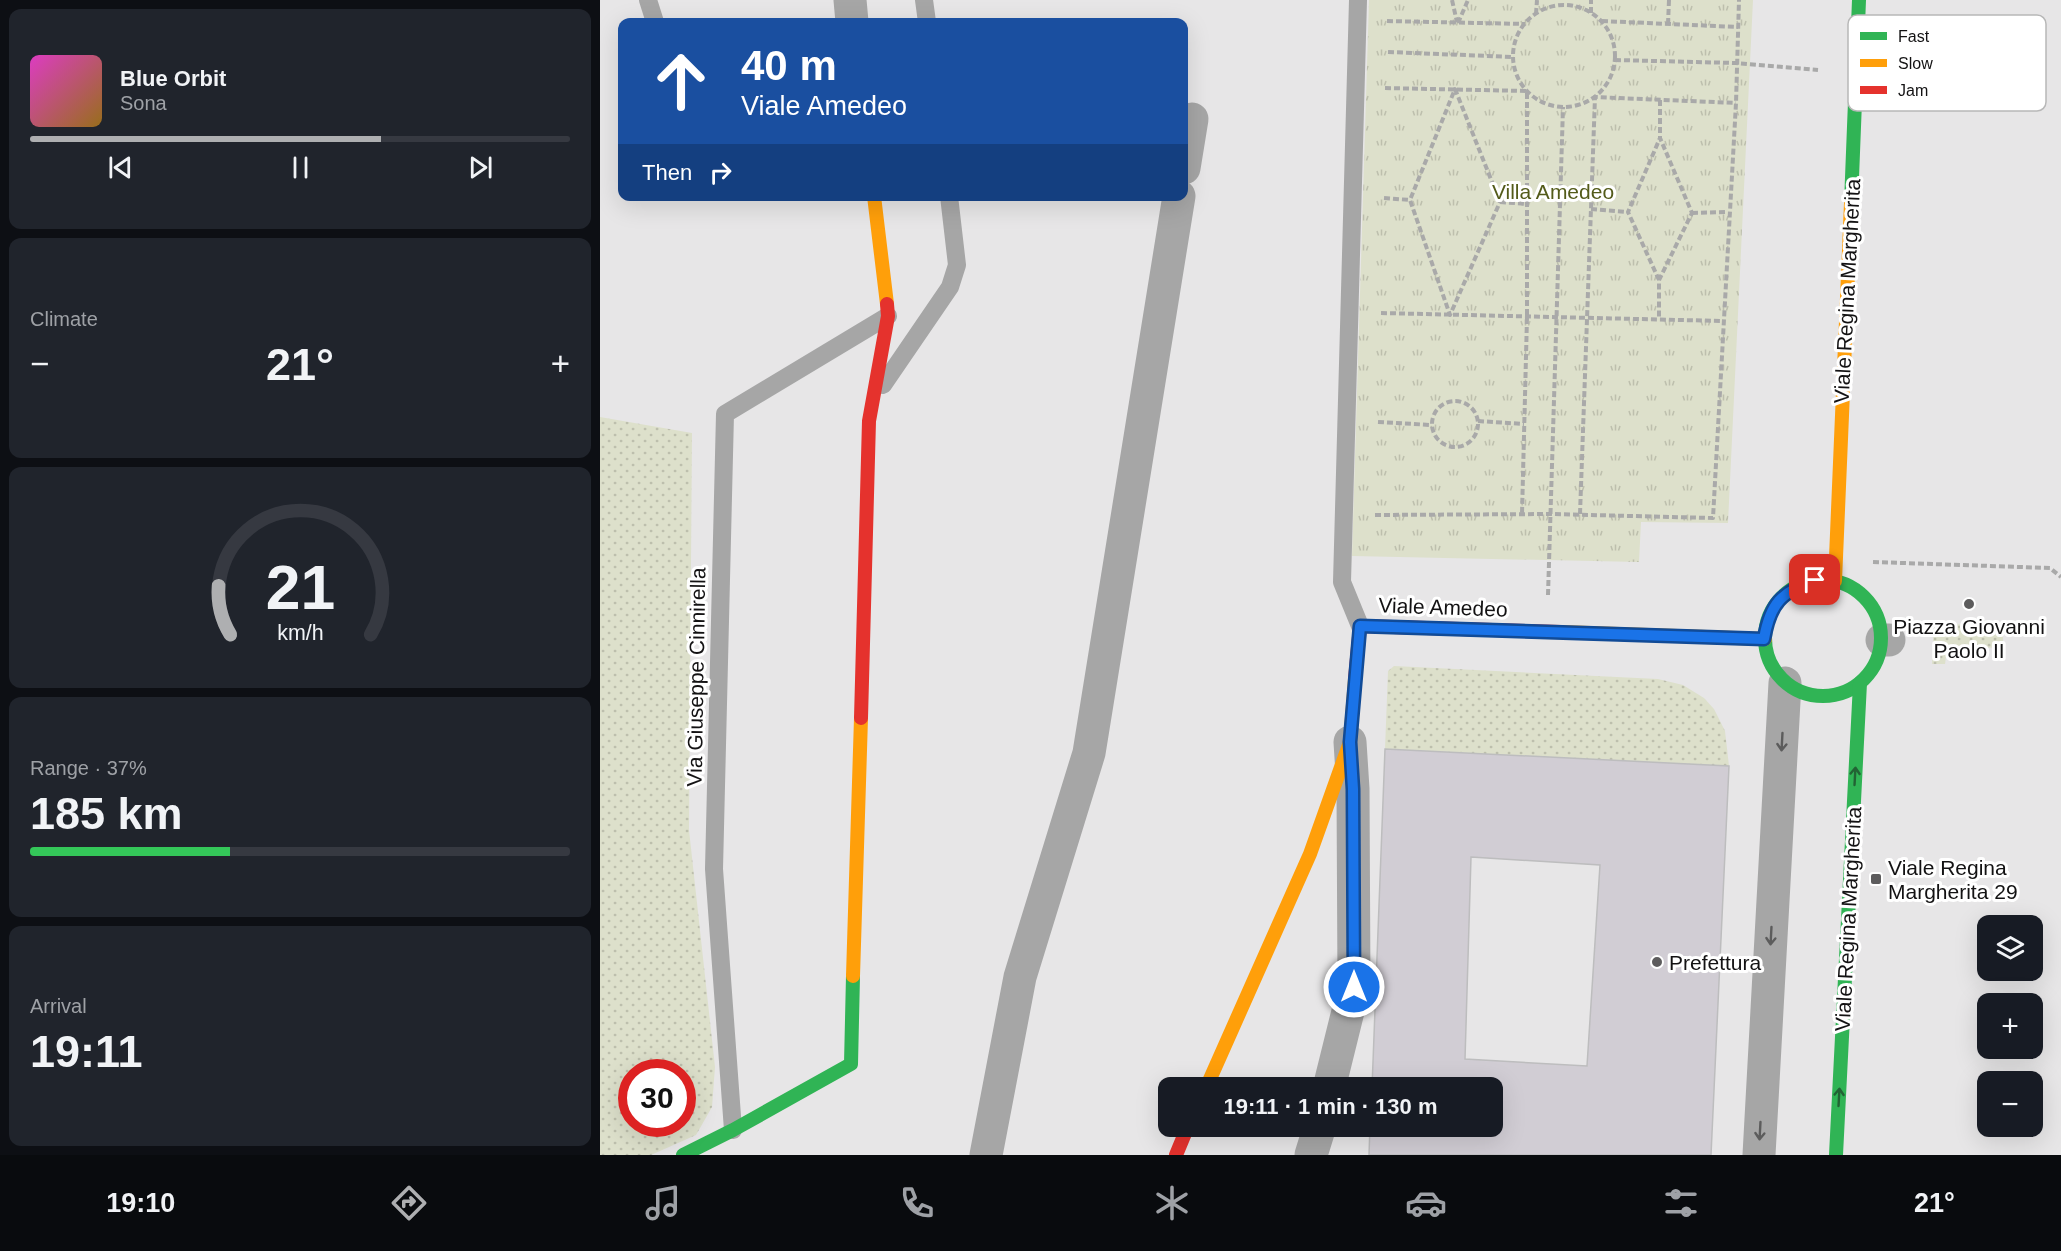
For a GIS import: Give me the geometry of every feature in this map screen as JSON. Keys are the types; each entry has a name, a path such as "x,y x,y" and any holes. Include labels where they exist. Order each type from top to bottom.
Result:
{"street":[{"path":"850,0 852,18"},
{"name":"Viale Regina Margherita","path":"1859,0 1859,15"},
{"name":"Viale Regina Margherita","path":"1835,581 1855,111"},
{"path":"1188,144 1192,119"},
{"path":"683,1155 733,1130 851,1064 869,421 888,316 875,201"},
{"path":"986,1155 1020,977 1089,753 1178,201"},
{"path":"1815,580 1835,581 1856,590 1870,604 1885,640 1878,659 1860,683 1842,693 1822,697 1802,693 1785,683 1772,667 1764,639 1768,619 1777,601 1795,587 1815,580"},
{"name":"Viale Amedeo","path":"1211,1077 1310,854 1350,742 1360,626 1764,639"},
{"path":"1759,1155 1785,683"},
{"name":"Viale Regina Margherita","path":"1836,1155 1860,683"},
{"path":"1332,1077 1354,987 1353,789 1350,742"},
{"path":"1176,1155 1183,1137"},
{"path":"1311,1155 1317,1137"}],"lane":[{"path":"648,0 654,18"},
{"path":"924,0 926,18"},
{"path":"1358,0 1342,582 1360,626"},
{"path":"874,398 950,287 957,265 950,201"},
{"name":"Via Giuseppe Cinnirella","path":"733,1130 714,869 725,414 888,316"}],"path":[{"path":"1452,0 1458,23"},
{"path":"1458,23 1468,0"},
{"path":"1536,14 1537,0"},
{"path":"1591,0 1591,13"},
{"path":"1668,24 1669,0"},
{"path":"1369,515 1580,514 1713,518 1728,212 1736,103 1739,0"},
{"path":"1566,3 1591,13 1602,21 1611,35 1615,60 1607,84 1595,97 1580,105 1563,107 1537,100 1527,91 1515,69 1514,57 1516,40 1525,24 1536,14 1566,3"},
{"path":"1381,20 1525,24"},
{"path":"1602,21 1738,27"},
{"path":"1380,51 1514,57"},
{"path":"1615,60 1736,63 1848,71"},
{"path":"1379,88 1527,91"},
{"path":"1450,315 1410,200 1455,89"},
{"path":"1450,315 1500,202 1455,89"},
{"path":"1522,514 1527,317 1527,91"},
{"path":"1595,97 1736,103"},
{"path":"1580,514 1595,97"},
{"path":"1659,280 1692,213 1660,138 1660,100"},
{"path":"1547,632 1563,107"},
{"path":"1659,318 1659,280 1628,212 1660,138"},
{"path":"1376,197 1410,200"},
{"path":"1500,202 1527,204"},
{"path":"1591,209 1628,212"},
{"path":"1692,213 1728,212"},
{"path":"1373,313 1722,321"},
{"path":"1449,401 1464,403 1471,407 1478,421 1475,436 1470,442 1456,447 1442,444 1432,432 1431,425 1436,410 1449,401"},
{"path":"1478,421 1524,424"},
{"path":"1372,422 1431,425"},
{"path":"1836,560 2050,568 2061,577"}],"green space":[{"name":"Villa Amedeo","path":"1369,0 1753,0 1728,523 1641,522 1639,562 1352,556"},
{"path":"600,417 692,433 689,830 715,1067 712,1107 696,1135 696,1059 618,1059 618,1137 692,1137 651,1155 600,1155"},
{"path":"1934,624 1988,625 1988,634 2003,635 2003,648 1966,647 1966,658 1946,657 1945,664 1932,664"},
{"path":"1394,666 1658,679 1683,685 1704,698 1714,709 1725,731 1729,766 1385,749 1388,671"}],"building":[{"name":"Prefettura","path":"1385,749 1729,766 1711,1155 1369,1155 1370,1137 1503,1137 1503,1077 1372,1077","holes":["1471,857 1600,865 1587,1066 1465,1059"]}],"traffic: fast":[{"path":"1858,15 1859,0"},
{"path":"1851,203 1855,111"},
{"path":"1823,580 1845,585 1864,597 1876,616 1881,638 1876,660 1864,679 1845,691 1823,696 1801,691 1782,679 1770,660 1765,638 1770,616 1782,597 1801,585 1823,580"},
{"path":"1836,1155 1860,683"},
{"path":"683,1155 733,1130 851,1064 853,976"}],"traffic: slow":[{"path":"875,201 887,304"},
{"path":"1835,581 1851,203"},
{"path":"1561,632 1765,639"},
{"path":"1211,1077 1310,854 1350,742 1355,679"},
{"path":"853,976 861,718"}],"traffic: jam":[{"path":"861,718 869,421 888,316 887,304"},
{"path":"1355,679 1360,626 1561,632"},
{"path":"1176,1155 1183,1137"}],"place":[{"name":"Piazza Giovanni Paolo II","path":"1969,604"},
{"name":"Viale Regina Margherita 29","path":"1876,879"},
{"name":"Prefettura","path":"1657,962"}],"route":[{"path":"1354,987 1353,789 1350,742 1360,626 1764,639 1768,619 1777,601 1795,587 1815,580"}]}
